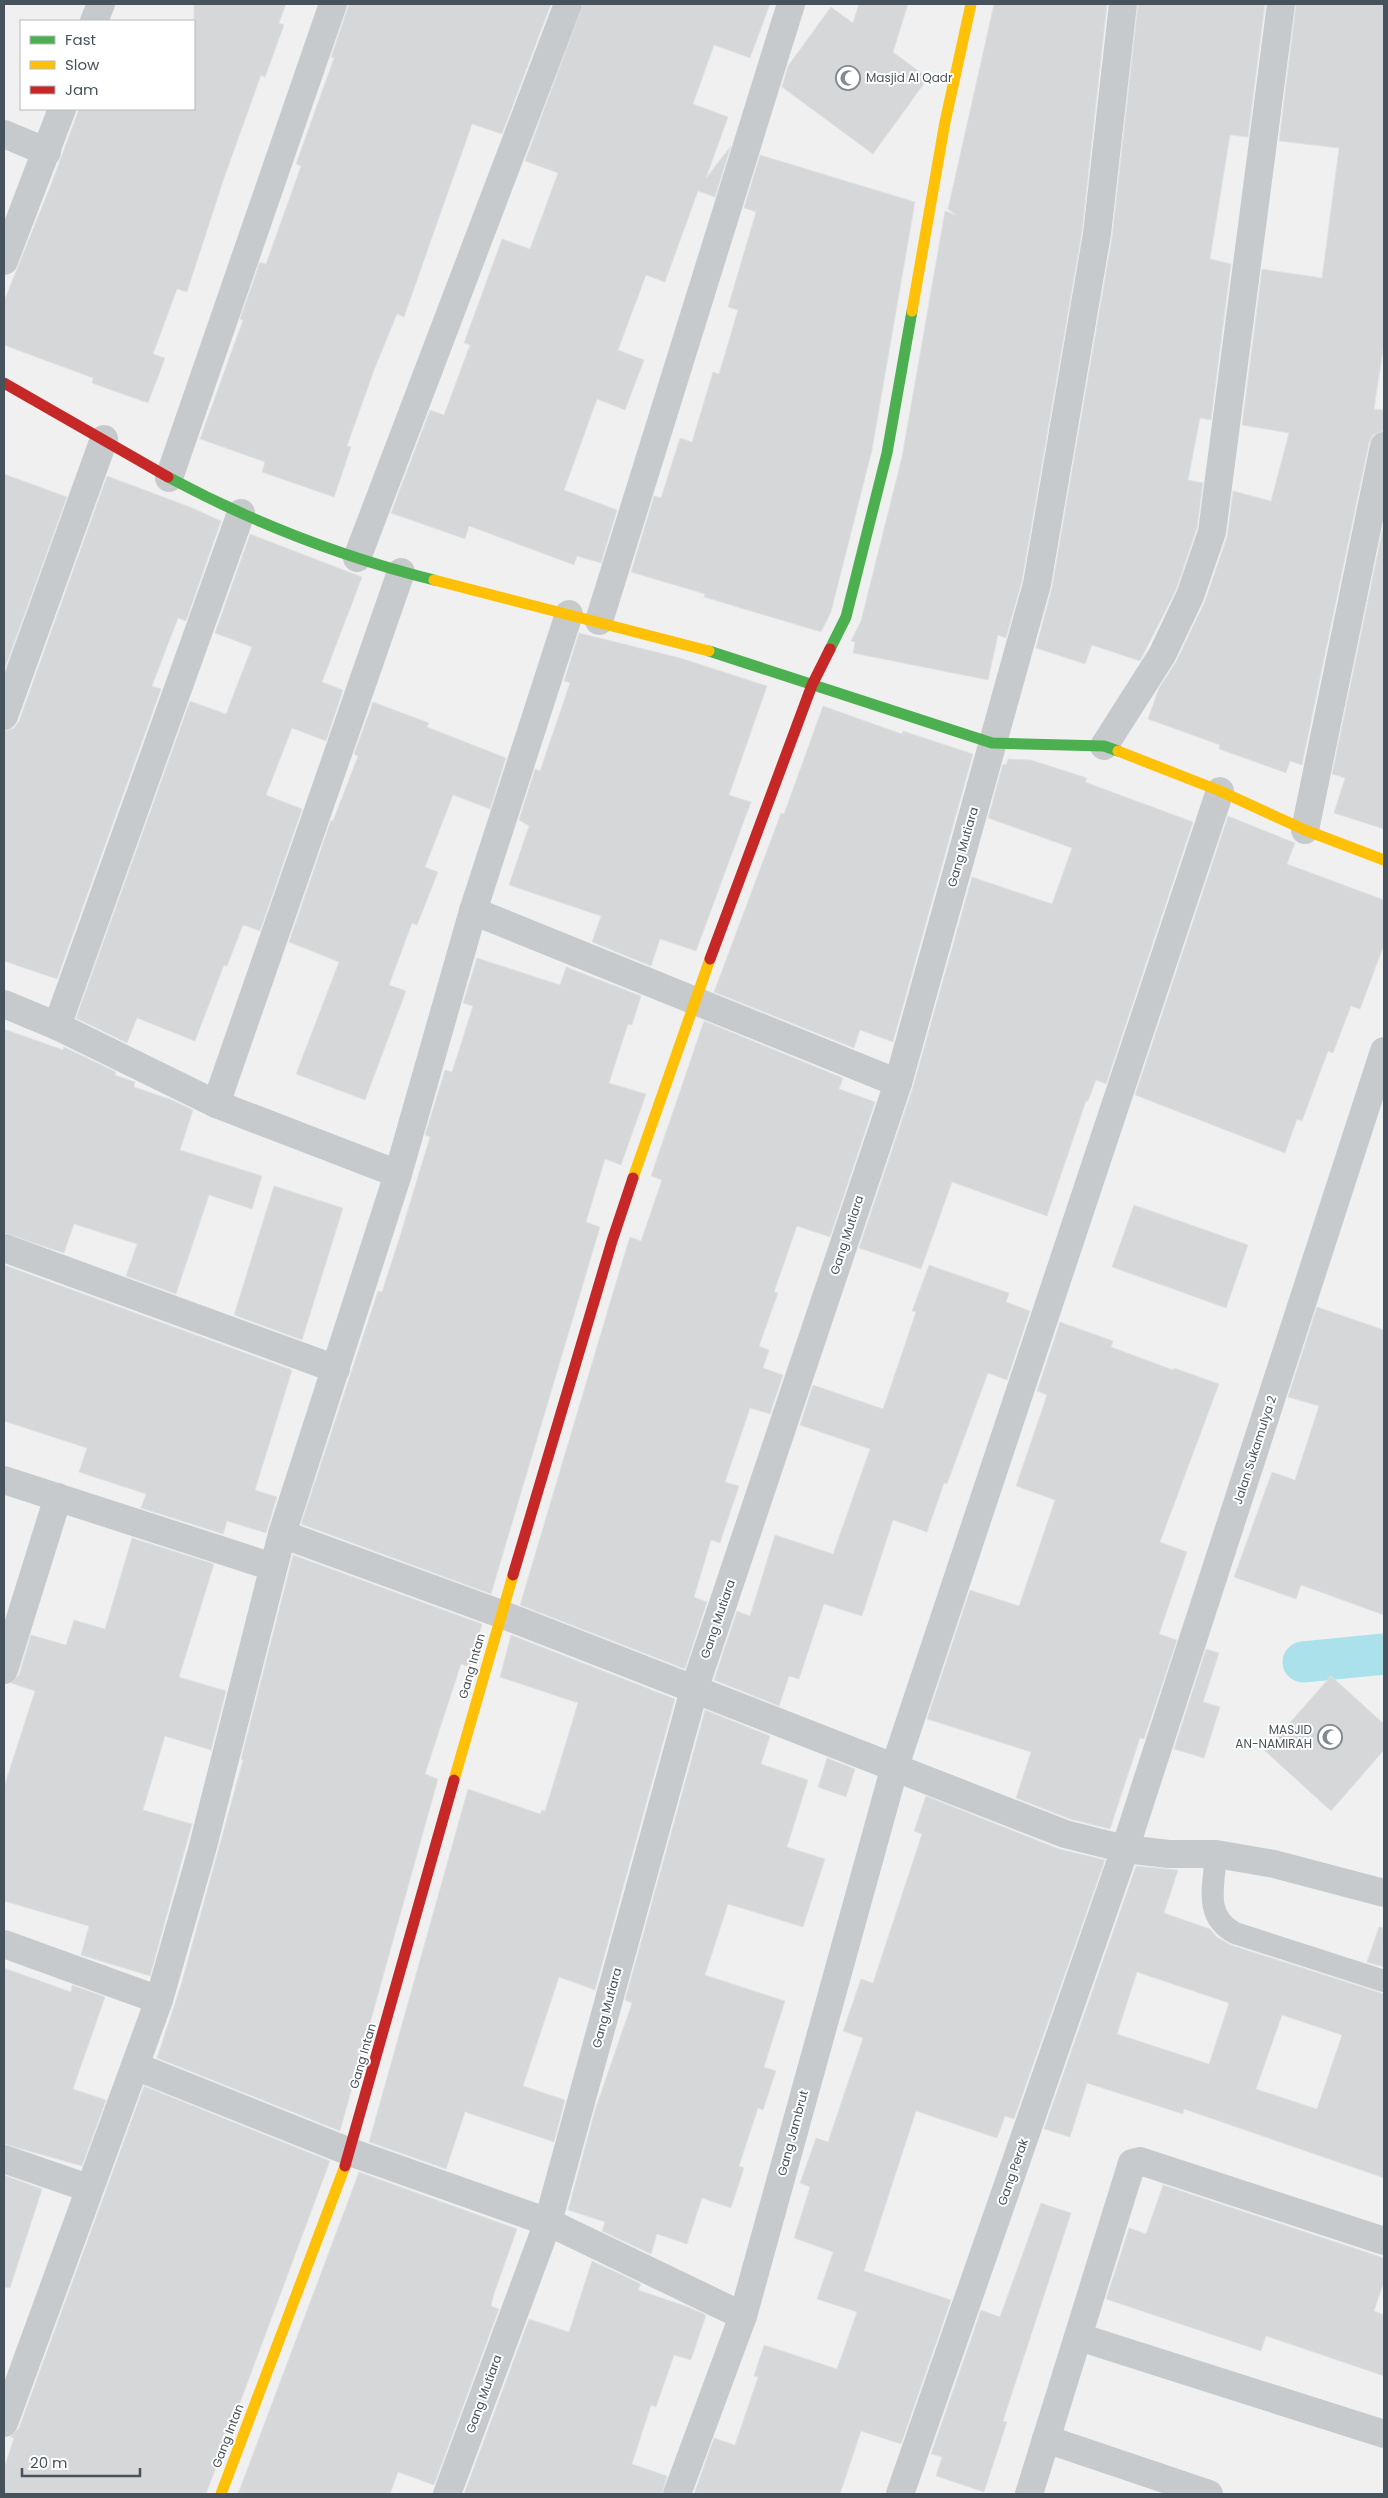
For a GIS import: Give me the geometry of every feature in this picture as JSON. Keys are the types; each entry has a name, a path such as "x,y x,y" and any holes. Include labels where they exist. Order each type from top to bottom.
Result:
{"street":[{"path":"94,20 101,4"},
{"path":"169,478 333,4"},
{"path":"357,558 568,4"},
{"path":"599,621 791,4"},
{"name":"Gang Intan","path":"221,2494 350,2152 501,1614 612,1241 694,1001 812,685 846,617 887,453 945,122 971,4"},
{"name":"Gang Mutiara","path":"447,2494 548,2222 694,1690 898,1084 1037,584 1097,234 1123,4"},
{"path":"1104,746 1162,655 1190,596 1212,532 1281,4"},
{"path":"4,261 62,110"},
{"path":"4,134 47,152"},
{"path":"4,383 169,478 241,513 357,558 401,572 684,643 992,744 1104,746 1220,791 1305,830 1384,860"},
{"path":"4,716 104,439"},
{"path":"1305,830 1384,446"},
{"path":"57,1026 241,513"},
{"path":"216,1104 401,572"},
{"path":"6,2413 159,2000 202,1850 282,1534 398,1174 473,911 569,614"},
{"name":"Gang Jambrut","path":"677,2494 743,2316 895,1766 1220,791"},
{"path":"473,911 898,1084"},
{"path":"4,1004 57,1026 216,1104 398,1174"},
{"name":"Jalan Sukamulya 2","path":"1125,1850 1384,1051"},
{"path":"4,1248 336,1369"},
{"path":"4,1480 273,1567"},
{"path":"4,1670 58,1497"},
{"path":"282,1534 501,1614 895,1766 1065,1834 1125,1850 1169,1854 1216,1854 1274,1864 1384,1893"},
{"name":"Gang Perak","path":"900,2494 1125,1850"},
{"path":"4,1944 159,2000"},
{"path":"135,2066 350,2152 548,2222 743,2316"},
{"path":"4,2159 88,2188"},
{"path":"1028,2494 1079,2336 1129,2168 1135,2160 1384,2241"},
{"path":"1079,2336 1384,2434"},
{"path":"1046,2439 1210,2494"}],"lane":[{"path":"1216,1854 1213,1909 1218,1921 1226,1928 1235,1934 1384,1981"}],"building":[{"path":"194,4 286,4 279,23 284,25 265,77 261,75 223,181 187,292 177,289 153,354 165,358 148,403 92,383 93,378 4,345 4,301 79,110 195,110"},
{"path":"349,4 551,4 502,134 472,124 404,317 397,314 374,370 347,446 351,447 334,497 262,472 265,462 200,439 243,320 240,319 260,262 266,264 301,166 296,164 334,58 331,57"},
{"path":"583,4 770,4 750,58 714,45 693,104 728,117 706,178 731,146 715,197 698,191 665,282 646,275 618,350 644,360 625,410 597,399 564,490 617,510 601,563 577,556 574,565 469,526 465,539 391,513 430,410 444,415 470,345 464,343 502,239 530,249 558,173 525,161"},
{"name":"Masjid Al Qadr","path":"859,4 908,4 893,52 928,78 873,154 782,87 788,66 831,7 853,23"},
{"path":"994,4 1107,4 1082,232 1022,581 1006,638 998,635 988,680 853,653 855,642 851,641 861,621 902,457 945,211 956,215 948,209"},
{"path":"1138,4 1265,4 1248,137 1230,135 1210,259 1231,264 1211,420 1200,418 1188,480 1203,483 1197,528 1176,590 1140,661 1092,645 1085,664 1036,648 1052,587 1112,237"},
{"path":"1296,4 1384,4 1384,343 1374,409 1384,410 1384,431 1373,435 1369,443 1302,765 1290,761 1286,773 1219,749 1220,745 1148,719 1159,688 1176,662 1205,601 1227,537 1233,491 1271,501 1289,433 1242,425 1262,269 1322,278 1339,148 1279,141"},
{"path":"760,155 915,202 872,450 831,612 821,632 704,597 705,594 631,572 654,496 661,498 680,438 692,442 713,372 719,374 738,310 728,307 756,212 744,208"},
{"path":"4,474 67,497 4,671"},
{"path":"107,476 190,507 221,521 186,621 178,618 152,686 161,689 57,979 4,961 4,731 14,728 19,721"},
{"path":"1384,522 1384,829 1334,813 1345,778 1332,774"},
{"path":"250,534 362,577 322,682 343,690 326,741 292,728 266,795 302,809 260,931 243,925 227,966 224,965 195,1041 137,1018 127,1043 76,1018 190,701 226,714 252,647 215,633"},
{"path":"579,633 680,658 767,686 729,795 751,802 696,951 660,939 651,966 592,942 601,916 509,885 529,826 519,820 535,769 540,771 570,683 564,681"},
{"path":"373,702 429,723 427,727 506,758 490,809 453,795 425,867 438,872 417,925 412,923 389,985 406,991 365,1100 296,1074 339,962 289,942 331,820 333,821 358,756 354,754"},
{"path":"823,706 902,734 903,731 973,754 893,1042 860,1030 854,1048 714,992 781,813 784,814"},
{"path":"1008,759 1031,760 1087,778 1085,782 1193,822 1106,1084 1096,1080 1088,1101 1086,1101 1047,1216 952,1182 921,1269 859,1248 913,1087 972,877 1052,904 1072,848 988,818 1003,764 1006,765"},
{"path":"1228,816 1295,843 1287,864 1384,900 1384,945 1360,1009 1351,1006 1333,1053 1328,1051 1302,1121 1297,1119 1285,1153 1135,1095"},
{"path":"477,958 560,985 566,967 641,996 632,1025 628,1024 609,1083 646,1094 621,1165 605,1159 586,1222 600,1227 491,1594 301,1524 378,1291 382,1292 400,1236 430,1137 425,1135 445,1070 452,1072 473,1006 463,1003"},
{"path":"704,1021 843,1078 839,1089 875,1102 830,1237 797,1226 774,1292 778,1293 759,1346 769,1350 763,1368 783,1375 770,1414 750,1408 725,1482 739,1486 720,1543 711,1540 694,1597 707,1602 685,1669 520,1605 630,1237 641,1241 662,1180 651,1176"},
{"path":"4,1029 63,1050 64,1047 116,1072 115,1075 135,1082 134,1087 172,1100 193,1110 180,1150 262,1176 252,1209 209,1195 176,1294 126,1276 137,1244 74,1224 64,1253 4,1233"},
{"path":"274,1186 343,1208 302,1340 234,1315"},
{"path":"1134,1205 1248,1245 1226,1308 1112,1267"},
{"path":"4,1265 292,1370 255,1490 277,1497 266,1533 227,1521 223,1534 141,1508 146,1494 79,1472 87,1448 4,1421"},
{"path":"929,1265 1009,1293 1006,1302 1030,1311 1007,1380 988,1373 947,1484 944,1483 927,1532 893,1520 862,1616 824,1604 799,1679 789,1676 779,1706 714,1680 737,1611 750,1616 775,1535 833,1554 870,1449 800,1425 813,1385 883,1409 916,1312 912,1311"},
{"path":"1317,1307 1384,1330 1384,1615 1301,1585 1296,1599 1234,1577 1272,1472 1295,1480 1319,1406 1288,1397"},
{"path":"1060,1322 1113,1341 1111,1347 1173,1370 1174,1368 1219,1384 1160,1542 1187,1552 1159,1634 1177,1640 1144,1739 1140,1738 1110,1829 1070,1819 1016,1798 1031,1752 927,1719 970,1590 1019,1606 1055,1500 1016,1486 1047,1395 1037,1391"},
{"path":"132,1538 214,1564 179,1677 226,1691 211,1750 165,1736 143,1810 192,1824 150,1976 81,1955 89,1926 4,1901 4,1787 35,1691 11,1683 19,1675 31,1635 66,1645 74,1620 105,1629"},
{"path":"293,1555 482,1624 470,1667 461,1664 425,1774 438,1779 340,2131 157,2058 181,1985 243,1760 241,1759"},
{"path":"511,1635 675,1699 595,1990 559,1977 523,2086 565,2100 554,2142 465,2112 446,2169 369,2142 468,1789 540,1814 542,1810 545,1811 578,1703 500,1677"},
{"path":"1206,1649 1219,1653 1203,1702 1220,1707 1204,1758 1174,1749"},
{"name":"MASJID AN-NAMIRAH","path":"1331,1676 1384,1724 1384,1750 1331,1811 1265,1751"},
{"path":"705,1710 770,1736 761,1764 808,1780 787,1847 825,1859 803,1927 728,1904 705,1975 785,2001 764,2067 776,2071 763,2110 758,2108 739,2166 744,2168 731,2208 702,2198 687,2244 657,2234 651,2254 602,2231 605,2222 568,2210 595,2110 632,2003 625,2000"},
{"path":"827,1758 855,1769 846,1797 818,1787"},
{"path":"926,1796 1059,1849 1105,1860 1014,2119 1005,2116 997,2138 916,2111 864,2271 951,2300 901,2444 861,2431 840,2494 694,2494 714,2438 735,2445 758,2377 754,2376 764,2345 837,2369 857,2312 817,2299 833,2252 794,2238 810,2187 800,2183 816,2138 828,2142 863,2038 843,2031 861,1979 873,1983 922,1834 914,1831"},
{"path":"1136,1866 1178,1870 1164,1913 1210,1929 1217,1937 1231,1945 1384,1994 1384,2178 1184,2109 1183,2114 1087,2083 1070,2137 1044,2129","holes":["1137,1972 1229,2003 1209,2064 1117,2034","1282,2015 1342,2035 1317,2109 1256,2089"]},
{"path":"1379,1927 1384,1928 1384,1967 1367,1962"},
{"path":"4,1968 71,1992 72,1985 105,1997 73,2089 106,2100 82,2166 4,2144"},
{"path":"144,2086 330,2161 206,2494 4,2494 4,2468 14,2438 10,2437 19,2428"},
{"path":"359,2172 517,2229 491,2306 499,2309 434,2485 398,2472 390,2494 238,2494"},
{"path":"4,2175 42,2189 10,2288 4,2287"},
{"path":"1163,2185 1384,2258 1384,2282 1374,2311 1384,2315 1384,2376 1266,2336 1261,2351 1106,2299 1129,2228 1146,2234"},
{"path":"1041,2203 1071,2213 1003,2421 1007,2422 984,2492 936,2476 942,2457 931,2454 981,2310 1000,2317"},
{"path":"592,2261 641,2284 638,2290 706,2315 691,2360 674,2355 656,2407 651,2405 632,2464 667,2476 662,2494 464,2494 529,2319 569,2332"}],"waterway":[{"path":"1303,1662 1384,1654"}],"traffic: fast":[{"path":"830,649 846,617 887,453 912,311"},
{"path":"168,477 232,509 298,537 365,561 434,580"},
{"path":"709,651 992,743 1104,746 1118,751"}],"traffic: slow":[{"path":"912,311 945,122 971,4"},
{"path":"434,580 709,651"},
{"path":"1118,751 1220,791 1305,830 1384,860"},
{"path":"633,1178 710,959"},
{"path":"454,1780 513,1575"},
{"path":"221,2494 345,2166"}],"traffic: jam":[{"path":"4,383 168,477"},
{"path":"710,959 812,685 830,649"},
{"path":"513,1575 612,1241 633,1178"},
{"path":"345,2166 454,1780"}],"place":[{"name":"Masjid Al Qadr","path":"848,78"},
{"name":"MASJID AN-NAMIRAH","path":"1330,1737"}]}
